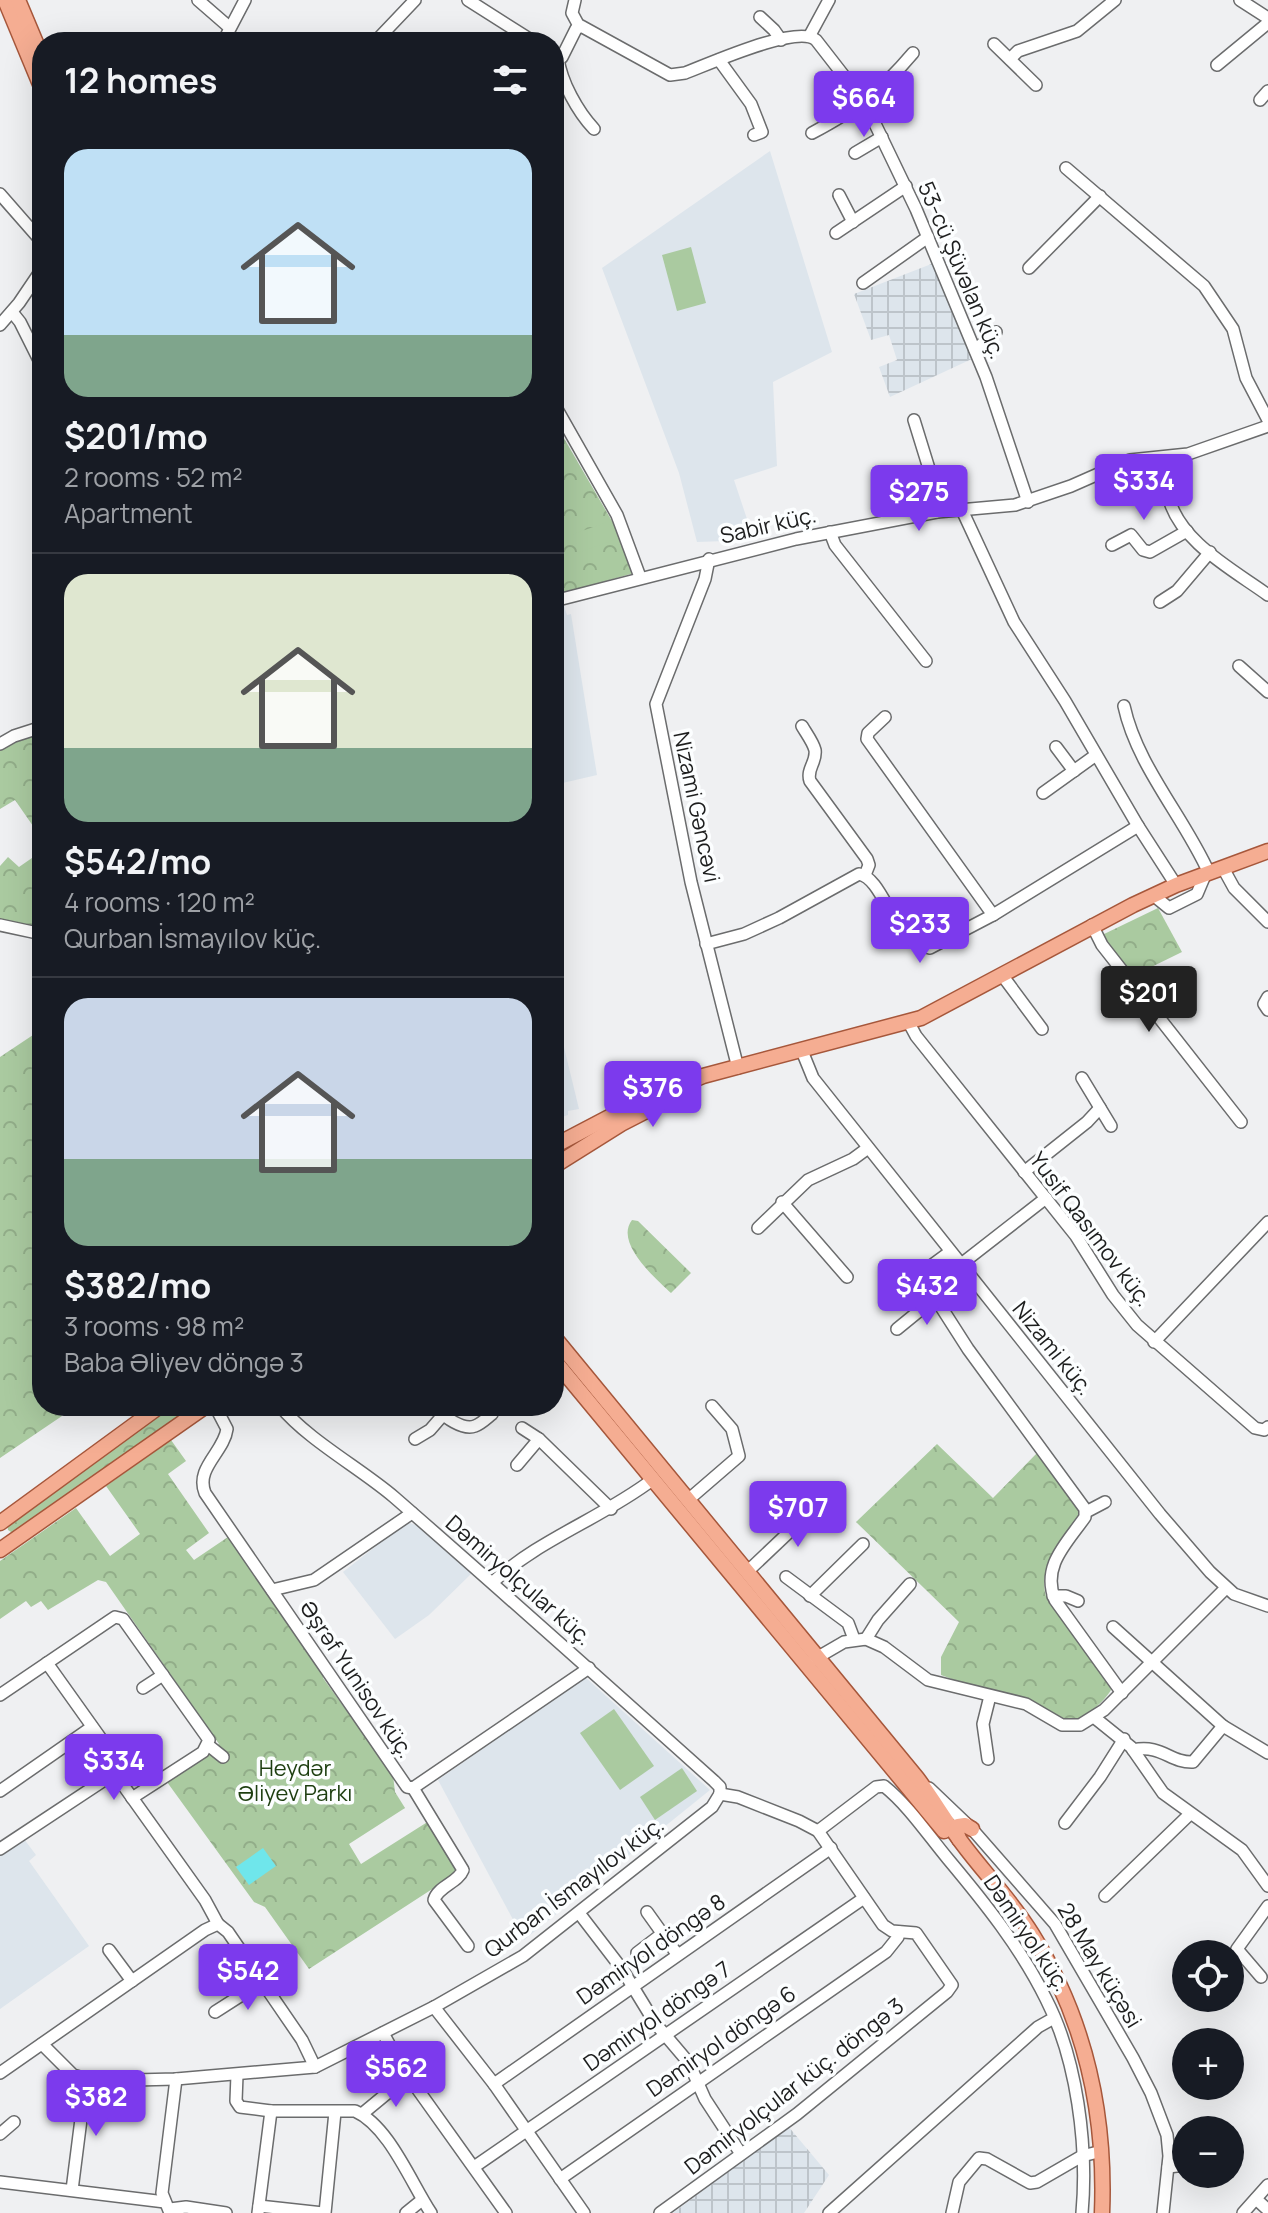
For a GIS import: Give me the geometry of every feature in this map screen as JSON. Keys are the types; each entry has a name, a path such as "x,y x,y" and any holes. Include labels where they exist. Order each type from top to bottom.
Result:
{"main road":[{"path":"5,0 32,65"},
{"path":"18,0 32,33"},
{"path":"564,1141 703,1076 909,1023 1153,895 1268,851"},
{"path":"564,1160 634,1117 738,1068"},
{"path":"564,1363 688,1500 811,1661 862,1734 1000,1897 1040,1956 1066,2008 1079,2045 1092,2104 1098,2152 1099,2213"},
{"path":"564,1364 652,1480 746,1577"},
{"path":"0,1523 146,1416"},
{"path":"0,1529 5,1547 192,1416"},
{"path":"811,1661 917,1778"},
{"path":"862,1734 917,1778"},
{"name":"Dəmiryol küç.","path":"917,1778 1032,1934 1053,1970 1075,2020 1090,2069 1100,2131 1103,2170 1099,2213"},
{"path":"959,1839 958,1826 962,1824 972,1829"}],"street":[{"path":"198,0 229,27"},
{"path":"227,32 245,0"},
{"path":"385,32 415,0"},
{"path":"468,0 518,32"},
{"path":"575,0 572,13 579,26"},
{"path":"579,26 585,26 670,75 685,73 781,40 810,35 829,0"},
{"path":"1010,59 1026,48 1077,31 1115,0"},
{"path":"1217,65 1268,20 1240,0"},
{"path":"760,17 781,40"},
{"path":"564,54 579,26"},
{"name":"53-cü Şüvəlan küç.","path":"810,35 865,103 906,186 975,350 1028,502"},
{"path":"994,44 1036,85"},
{"path":"812,133 865,103 913,53"},
{"path":"719,60 756,113 762,132 754,135"},
{"path":"564,79 581,112 594,129"},
{"path":"855,153 882,137"},
{"path":"1066,168 1189,272 1210,295 1233,329 1246,378 1268,423"},
{"path":"836,233 906,186"},
{"path":"0,194 32,231"},
{"path":"839,195 853,222"},
{"path":"1029,268 1100,196"},
{"path":"863,283 928,237"},
{"path":"0,325 32,283"},
{"path":"12,312 32,346"},
{"path":"975,350 996,332"},
{"path":"914,420 935,488 937,512"},
{"path":"564,422 617,515 640,577"},
{"name":"Sabir küç.","path":"564,598 709,559 830,532 937,512 1007,507 1028,502 1130,460 1197,451 1268,423"},
{"path":"1166,457 1168,498 1177,518 1210,552 1268,595"},
{"path":"962,510 1014,622 1176,885"},
{"path":"1112,545 1131,535 1143,550 1150,552 1187,531"},
{"path":"830,532 838,549 926,661"},
{"path":"1160,602 1177,591 1210,552"},
{"name":"Nizami Gəncəvi","path":"709,559 705,579 656,704 681,835 738,1068"},
{"path":"1239,666 1268,692"},
{"path":"1124,706 1132,733 1212,872 1234,888 1268,922"},
{"path":"885,717 868,733 867,739 993,915"},
{"path":"802,726 815,752 808,770 810,781 867,859 869,865 865,875"},
{"path":"0,744 32,730"},
{"path":"1056,747 1074,771"},
{"path":"1043,793 1096,755"},
{"path":"706,944 753,930 852,877 865,875 873,882 896,921 916,943 926,948 943,943 993,915 1138,826"},
{"path":"1153,895 1169,908 1197,894 1212,872"},
{"path":"0,925 32,932"},
{"path":"1092,925 1102,945 1241,1122"},
{"path":"1002,975 1042,1029"},
{"path":"1268,997 1264,1004 1268,1010"},
{"name":"Yusif Qasımov küç.","path":"909,1023 916,1036 1081,1243 1121,1305 1154,1342 1255,1428 1264,1430 1268,1427"},
{"name":"Nizami küç.","path":"802,1051 809,1074 1160,1514 1226,1588 1242,1598 1268,1606"},
{"path":"1082,1078 1111,1126"},
{"path":"1024,1172 1100,1108"},
{"path":"758,1228 808,1180 853,1159 868,1148"},
{"path":"960,1265 1046,1198"},
{"path":"782,1202 847,1277"},
{"path":"1154,1342 1268,1222"},
{"path":"888,1280 904,1271 920,1274 950,1252"},
{"path":"920,1274 968,1349 1086,1512"},
{"path":"897,1329 935,1298"},
{"path":"688,1500 739,1456 732,1429 712,1406"},
{"name":"Əşrəf Yunisov küç.","path":"221,1416 226,1425 226,1436 205,1470 202,1487 407,1787 413,1788 589,1668"},
{"name":"Dəmiryolçular küç.","path":"290,1416 383,1487 493,1582 714,1781 720,1787 720,1794"},
{"path":"415,1439 430,1430 442,1416"},
{"path":"445,1416 470,1427 489,1416"},
{"path":"522,1428 539,1439 611,1509"},
{"path":"517,1465 539,1439"},
{"path":"493,1582 519,1561 611,1509 652,1480"},
{"path":"746,1577 824,1499"},
{"path":"1105,1502 1086,1512 1051,1569 1050,1584 1053,1596 1122,1693"},
{"path":"272,1590 314,1580 412,1513"},
{"path":"810,1596 863,1544"},
{"path":"786,1577 848,1623 860,1639 884,1647 928,1680 1026,1704 1069,1727 1095,1718 1226,1588"},
{"path":"811,1661 860,1639 910,1584"},
{"path":"1053,1596 1066,1596 1078,1601"},
{"path":"0,1695 109,1621 120,1617 207,1736 208,1745 223,1757"},
{"path":"1113,1627 1223,1726 1268,1753"},
{"path":"47,1663 92,1727 132,1798 307,2048 315,2067"},
{"path":"143,1688 163,1675"},
{"path":"988,1759 983,1724 990,1696"},
{"path":"1095,1718 1124,1739 1155,1785 1242,1850 1268,1886"},
{"path":"1133,1750 1152,1747 1190,1763 1197,1759 1223,1726"},
{"path":"0,1791 92,1727"},
{"path":"1065,1823 1124,1739"},
{"path":"132,1798 198,1755 208,1745"},
{"path":"0,1849 135,1751"},
{"name":"28 May küçəsi","path":"917,1778 972,1829 1049,1916 1095,1990 1145,2081 1163,2121 1168,2142 1163,2213"},
{"name":"Dəmiryol küç.","path":"818,1831 876,1787 887,1787 985,1905 1034,1977 1054,2018 1068,2058 1082,2156 1082,2213"},
{"path":"413,1788 463,1870 460,1877 436,1893 434,1900 468,1946"},
{"path":"720,1794 738,1797 818,1831 883,1925 899,1932"},
{"name":"Qurban İsmayılov küç.","path":"86,2080 176,2079 315,2067 512,1964 712,1807 720,1794"},
{"path":"1105,1896 1190,1814"},
{"name":"Dəmiryol döngə 8","path":"494,2084 831,1848"},
{"name":"Dəmiryol döngə 7","path":"474,2167 864,1898"},
{"path":"1261,1977 1237,1949 1268,1906"},
{"path":"647,1912 677,1954"},
{"path":"579,1913 650,2015 689,2063 705,2099 741,2154"},
{"path":"0,2073 218,1924"},
{"name":"Dəmiryolçular küç. döngə 3","path":"660,2213 820,2096 951,1989 952,1982 916,1933 908,1930 899,1932"},
{"name":"Dəmiryol döngə 6","path":"560,2179 886,1952 899,1932"},
{"path":"637,1953 662,1934"},
{"path":"109,1950 132,1981"},
{"path":"215,2012 262,1982"},
{"path":"434,2007 494,2084 584,2213"},
{"path":"829,2213 1038,2027 1054,2018"},
{"path":"383,2033 408,2076 506,2213"},
{"path":"42,2044 65,2069 86,2080 72,2190"},
{"path":"237,2075 238,2106 271,2111 355,2111 362,2114 390,2144 431,2213"},
{"path":"362,2114 408,2076"},
{"path":"168,2208 162,2193 176,2079"},
{"path":"271,2111 259,2210 324,2213 335,2112"},
{"path":"0,2134 14,2122"},
{"path":"952,2213 959,2182 979,2158 987,2159 1030,2183 1082,2156 1098,2152"},
{"path":"1168,2167 1172,2167"},
{"path":"0,2182 72,2190 168,2208 186,2207 226,2213"},
{"path":"1243,2213 1268,2185"},
{"path":"1256,2199 1268,2210"},
{"path":"406,2213 422,2200"}],"shaded area":[{"path":"770,151 832,352 773,382 777,466 734,480 754,540 697,542 679,473 602,268"},
{"path":"934,263 974,358 890,397 879,367 897,360 889,335 871,340 854,294"},
{"path":"564,606 567,615 571,614 597,775 564,783"},
{"path":"564,1047 579,1109 568,1111 568,1115 564,1116"},
{"path":"407,1522 419,1526 472,1573 429,1615 395,1639 343,1572"},
{"path":"585,1677 710,1790 524,1940 438,1780"},
{"path":"24,1839 36,1855 29,1861 89,1946 0,2009 0,1855"},
{"path":"788,2126 829,2175 804,2213 673,2213"}],"green space":[{"path":"691,247 706,303 677,311 662,255"},
{"path":"564,438 616,528 634,573 564,593"},
{"path":"608,522 614,540 580,552 573,534"},
{"path":"32,734 32,825 15,800 0,809 0,749 11,741"},
{"path":"8,857 19,867 32,858 32,928 0,921 0,866"},
{"path":"1158,908 1182,952 1133,976 1102,935"},
{"path":"32,1036 32,1416 62,1416 0,1458 0,1057"},
{"path":"632,1220 638,1221 691,1273 671,1293 632,1250 628,1229"},
{"path":"158,1416 182,1416 14,1534 8,1530 7,1524"},
{"name":"Heydər Əliyev Parkı","path":"171,1440 186,1461 168,1474 209,1533 186,1550 194,1560 228,1537 393,1775 395,1792 405,1808 349,1844 361,1864 429,1821 460,1871 309,1969 265,1907 254,1902 167,1782 219,1744 106,1582 98,1580 48,1610 41,1601 31,1607 26,1601 0,1619 0,1561 76,1508 110,1556 140,1534 106,1486"},
{"path":"937,1444 993,1498 1037,1453 1079,1510 1080,1519 1049,1565 1044,1585 1046,1596 1110,1684 1111,1690 1099,1705 1076,1721 1071,1723 941,1675 941,1657 959,1622 856,1522"},
{"path":"614,1709 654,1766 620,1790 580,1733"},
{"path":"682,1768 697,1791 655,1820 640,1797"}],"water":[{"path":"263,1848 276,1866 249,1885 236,1867"}]}
